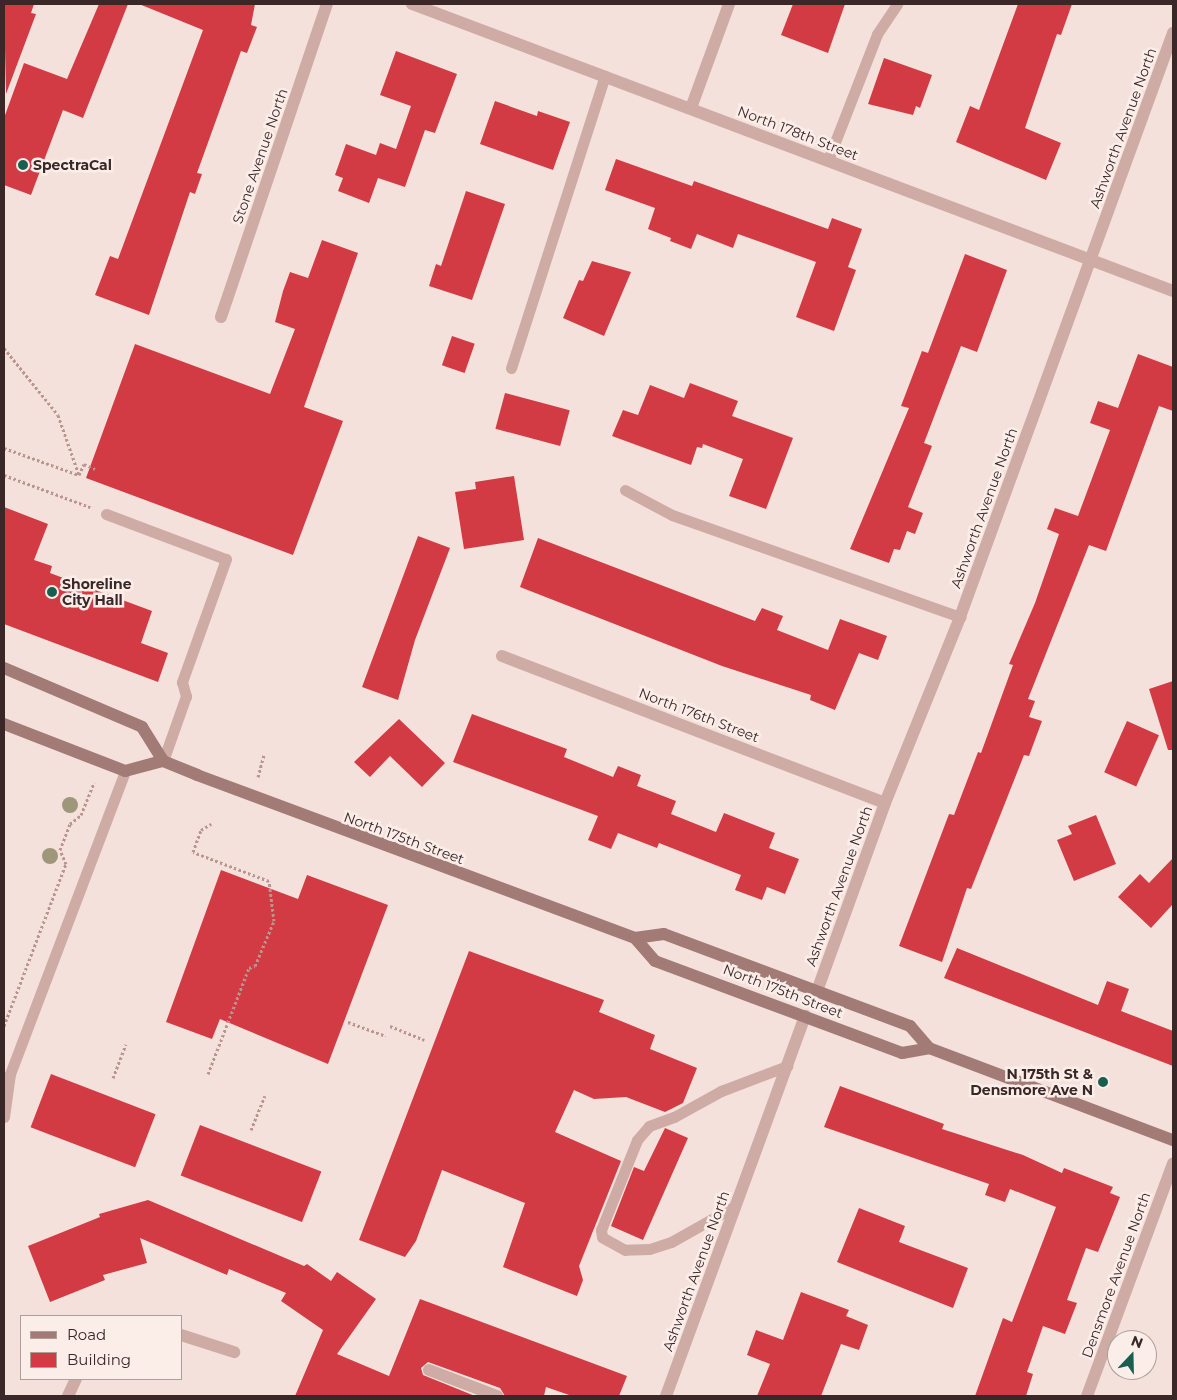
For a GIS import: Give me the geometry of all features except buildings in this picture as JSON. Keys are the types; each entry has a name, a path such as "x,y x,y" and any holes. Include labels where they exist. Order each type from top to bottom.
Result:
{"main road":[{"path":"4,668 142,727 163,761 125,771 4,724"},
{"name":"North 175th Street","path":"163,761 325,825 635,938 664,934 817,991 910,1026 930,1048 1173,1140"},
{"name":"North 175th Street","path":"635,938 655,961 902,1053 930,1048"}],"street":[{"name":"Stone Avenue North","path":"221,318 327,4"},
{"name":"North 178th Street","path":"412,4 1173,291"},
{"path":"691,108 730,4"},
{"name":"Ashworth Avenue North","path":"817,991 885,803 960,617 1173,34"},
{"name":"North 176th Street","path":"502,656 885,803"},
{"name":"Ashworth Avenue North","path":"666,1396 805,1016"},
{"name":"Densmore Avenue North","path":"1087,1396 1173,1163"},
{"path":"182,1335 234,1352"},
{"path":"429,1370 497,1396"},
{"path":"68,1396 76,1380"}],"lane":[{"path":"828,160 877,34 897,4"},
{"path":"511,368 605,76"},
{"path":"625,490 672,515 960,617"},
{"path":"106,514 226,559 182,682 186,696 163,761"},
{"path":"4,1117 10,1074 125,771"},
{"path":"735,1206 671,1242 649,1249 625,1250 602,1237 600,1230 637,1140 649,1126 674,1117 721,1091 787,1066"}],"path":[{"path":"4,348 58,415 80,475"},
{"path":"4,448 80,475"},
{"path":"80,475 84,464 95,469"},
{"path":"4,475 106,514"},
{"path":"4,1026 66,864 60,850 70,824 81,814 94,782"},
{"path":"208,1074 249,968 255,966 274,921 269,881 193,852 201,830 211,824"},
{"path":"348,1022 386,1036"},
{"path":"390,1026 424,1040"},
{"path":"113,1078 126,1044"},
{"path":"251,1130 264,1096"}],"place":[{"name":"SpectraCal","path":"23,165"},
{"name":"Shoreline City Hall","path":"52,592"},
{"name":"N 175th St & Densmore Ave N","path":"1103,1082"}]}
